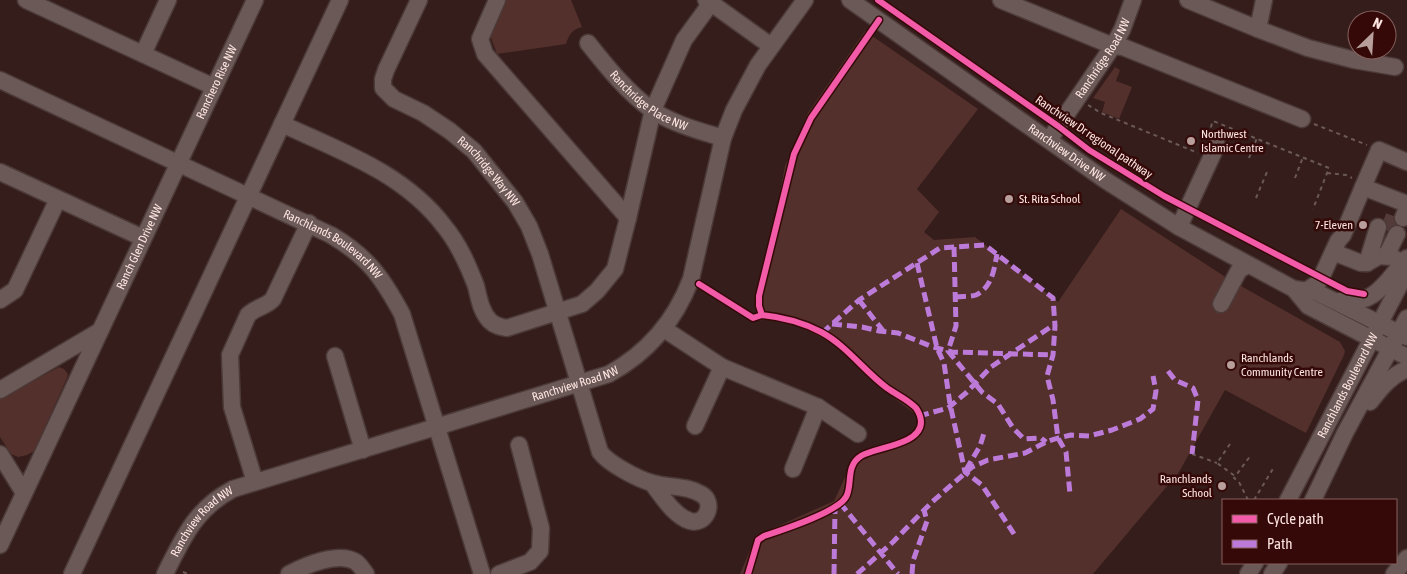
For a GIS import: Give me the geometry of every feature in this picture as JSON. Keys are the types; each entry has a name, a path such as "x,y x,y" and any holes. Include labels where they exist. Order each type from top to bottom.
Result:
{"street":[{"path":"26,0 214,87"},
{"path":"143,54 168,0"},
{"name":"Ranchero Rise NW","path":"178,163 255,0"},
{"path":"72,574 340,0"},
{"name":"Ranchridge Way NW","path":"419,0 386,70 383,88 394,99 450,131 474,151 515,202 529,226 540,254 600,452 613,465 652,483"},
{"path":"497,0 480,40 485,54 628,218"},
{"name":"Ranchview Road NW","path":"165,574 190,526 204,508 228,492 254,482 609,374 622,367 644,350 664,329 680,305 691,279 724,138 744,89 758,65 805,0"},
{"name":"Ranchview Drive NW","path":"850,0 1105,180 1179,227 1248,265 1300,290 1316,292 1403,335"},
{"path":"1001,0 1113,46 1123,47 1302,119"},
{"name":"Ranchridge Road NW","path":"1049,140 1113,46 1122,30 1132,0"},
{"path":"1188,0 1308,48 1354,60 1395,67"},
{"path":"1258,29 1264,0"},
{"path":"282,124 394,178 423,202 444,226 461,251 484,312 490,322 507,328 582,304 597,291 615,269 653,110 684,40 708,2 772,46"},
{"name":"Ranchridge Place NW","path":"588,43 630,92 653,110 671,120 724,138"},
{"name":"Ranchlands Boulevard NW","path":"0,80 309,224 349,246 376,271 387,286 402,314 482,574"},
{"path":"1179,227 1213,138"},
{"path":"1300,290 1318,283 1338,240 1343,235 1378,150 1407,162"},
{"name":"Ranch Glen Drive NW","path":"0,545 178,163"},
{"path":"0,172 143,238"},
{"path":"1364,185 1398,208"},
{"path":"0,300 15,290 58,199"},
{"path":"254,482 232,407 230,355 248,315 253,310 268,304 273,299 309,224"},
{"path":"1377,258 1388,231"},
{"path":"1333,252 1356,262 1377,258 1406,264"},
{"path":"1334,301 1348,303 1368,299 1406,264"},
{"name":"Ranchlands Boulevard NW","path":"1289,499 1379,324 1406,264"},
{"path":"1221,304 1239,270 1248,265"},
{"name":"Ranchview Drive NW","path":"1300,290 1308,306 1407,357"},
{"name":"Ranchlands Boulevard NW","path":"1313,499 1390,348 1403,335 1407,318"},
{"path":"664,329 722,367 818,407 858,434"},
{"path":"0,390 100,331"},
{"path":"335,356 363,450"},
{"path":"694,426 722,367"},
{"path":"1346,433 1382,386 1395,375 1407,370"},
{"path":"793,470 818,407"},
{"path":"499,574 530,562 540,551 541,528 519,445"},
{"path":"0,454 24,493"},
{"path":"289,574 300,568 336,558 344,558 356,562 366,574"},
{"path":"1394,574 1407,558"}],"path":[{"path":"1085,102 1101,113 1200,154"},
{"path":"1302,119 1378,150"},
{"path":"1213,138 1213,121 1330,168 1313,209"},
{"path":"1249,158 1257,138"},
{"path":"1295,178 1303,157"},
{"path":"1256,198 1267,172"},
{"path":"1327,173 1346,175 1364,185"},
{"path":"1217,463 1230,444"},
{"path":"1192,454 1217,463 1236,477 1234,478 1239,482 1248,499"},
{"path":"1236,477 1251,455"},
{"path":"1255,499 1274,467"}],"shaded area":[{"path":"506,0 571,0 582,27 571,33 566,44 497,54 490,35"},
{"path":"865,31 978,109 917,189 939,212 924,232 934,240 975,237 1058,302 1121,209 1227,278 1340,342 1345,351 1344,355 1306,433 1225,390 1179,472 1093,574 740,574 756,536 834,501 855,456 912,434 919,424 918,416 874,383 844,349 792,323 773,319 756,321 785,166 808,113"},
{"path":"1115,67 1120,70 1116,81 1132,87 1119,119 1102,112 1105,102 1093,98"},
{"path":"59,367 68,374 67,378 34,451 18,457 11,454 0,437 0,399"}],"tunnel":[{"path":"1388,231 1394,215"}],"marked path":[{"path":"822,333 859,300 940,248 985,245 1053,298 1055,326 1053,355 1047,376 1053,400 1058,438 1066,452 1070,494"},
{"path":"954,247 956,326 948,351 982,392 998,404 1013,428 1024,439 1041,438 1046,442"},
{"path":"956,297 976,295 986,287 991,278 997,254"},
{"path":"917,263 937,348 944,363 950,404 965,472 982,485 1014,534"},
{"path":"859,300 884,332"},
{"path":"832,324 898,333 933,347 952,352 1053,355"},
{"path":"919,416 948,408 967,392 991,367 1055,324"},
{"path":"1168,371 1175,380 1193,388 1198,400 1192,454"},
{"path":"857,574 893,542 932,502 972,467 988,460 1025,453 1058,438 1071,435 1089,436 1112,430 1140,419 1153,409 1156,391 1153,376"},
{"path":"966,470 980,446 985,430"},
{"path":"840,503 898,574"},
{"path":"834,574 835,507"},
{"path":"912,574 913,561 927,521 924,510"}],"cycle path":[{"name":"Ranchview Dr regional pathway","path":"878,0 1058,126 1089,150 1164,196 1347,291 1364,294"},
{"path":"748,574 758,540 821,514 841,503 848,492 851,470 856,460 868,453 897,444 914,436 919,430 921,422 916,408 887,388 839,344 821,332 800,323 762,315 759,306 759,296 794,154 811,118 879,20"},
{"path":"699,284 753,318 762,315"}],"place":[{"name":"Northwest Islamic Centre","path":"1191,141"},
{"name":"St. Rita School","path":"1009,199"},
{"name":"7-Eleven","path":"1363,225"},
{"name":"Ranchlands Community Centre","path":"1231,365"},
{"name":"Ranchlands School","path":"1222,486"}]}
